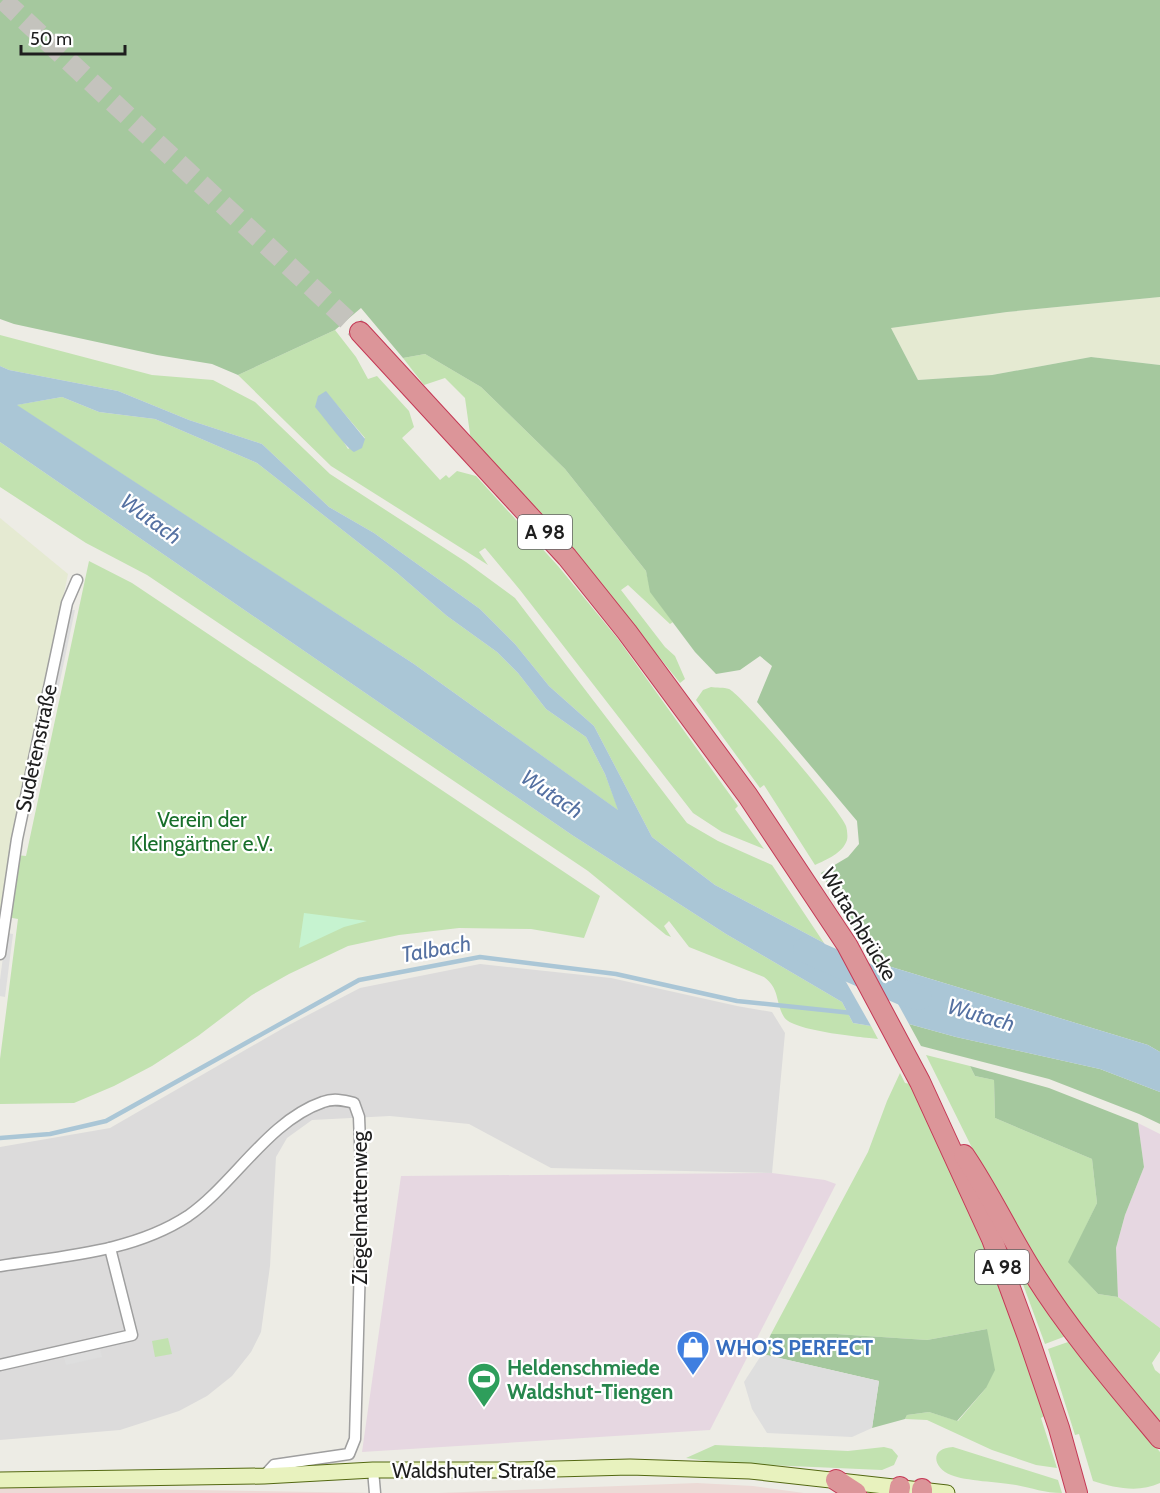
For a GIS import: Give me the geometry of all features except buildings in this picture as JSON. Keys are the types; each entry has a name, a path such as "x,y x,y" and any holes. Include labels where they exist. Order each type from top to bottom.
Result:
{"highway":[{"name":"Wutachbrücke","path":"360,332 567,557 679,700 748,796 847,945 933,1111"},
{"name":"A 98","path":"933,1111 992,1239 1059,1428 1077,1493"},
{"path":"933,1111 978,1176 1034,1274 1075,1334 1160,1438"},
{"path":"836,1480 856,1493"}],"main road":[{"name":"Waldshuter Straße","path":"0,1480 264,1476 374,1470 679,1468 750,1471 836,1480 899,1490 947,1493"}],"street":[{"name":"Sudetenstraße","path":"0,954 17,839 67,603 77,579"},
{"name":"Ziegelmattenweg","path":"110,1248 171,1225 189,1215 275,1132 304,1110 324,1101 339,1099 354,1103 359,1117 362,1193 355,1439 349,1454 274,1465 264,1476"},
{"path":"0,1266 110,1248 132,1335 0,1365"},
{"path":"374,1470 375,1493"}],"shaded area":[{"path":"70,610 75,610 57,695 52,694"},
{"path":"50,705 55,706 31,815 27,814"},
{"path":"6,933 13,934 5,997 0,996 0,980"},
{"path":"480,964 611,978 772,1012 785,1033 772,1173 551,1168 469,1124 390,1116 312,1120 287,1138 276,1157 270,1266 261,1332 251,1352 232,1376 207,1396 179,1411 120,1430 0,1440 0,1147 110,1128 287,1026 360,988"},
{"path":"1138,1123 1160,1134 1160,1328 1118,1297 1116,1248 1125,1215 1144,1167"},
{"path":"772,1173 825,1180 836,1184 710,1430 362,1452 401,1176"},
{"path":"100,1348 102,1357 66,1365 64,1357"},
{"path":"762,1354 879,1381 872,1428 852,1437 767,1433 752,1409 744,1382"},
{"path":"697,1483 753,1486 804,1493 438,1493"},
{"path":"0,1487 377,1493 0,1493"}],"green space":[{"path":"0,0 1160,0 1160,297 1007,312 891,328 918,380 992,375 1091,357 1160,365 1160,1052 1148,1045 875,962 821,873 848,857 859,844 857,821 757,702 772,666 760,656 740,670 716,674 695,652 650,592 646,571 565,469 481,387 425,354 403,358 361,308 335,330 238,375 212,364 157,355 0,319"},
{"path":"1160,297 1160,365 1091,357 992,375 918,380 891,328 1007,312"},
{"path":"335,330 356,357 368,379 377,376 409,411 414,427 402,438 440,480 446,475 449,478 457,471 476,476 558,566 618,639 738,806 735,809 764,849 722,832 693,813 485,548 479,552 488,565 331,466 238,375","holes":["326,392 365,438 348,449 342,439"]},
{"path":"0,335 152,375 213,380 255,402 330,474 466,562 515,598 687,823 718,841 772,865 824,943 715,885 652,837 594,726 549,686 515,644 480,609 374,533 329,507 262,444 189,420 118,391 9,370 0,366"},
{"path":"425,354 481,387 565,469 646,571 651,592 673,622 670,624 628,585 621,590 665,647 675,656 685,679 680,683 574,551 471,441 465,398 445,378 424,385 403,358"},
{"path":"62,397 99,412 155,419 257,463 396,572 447,616 497,652 518,673 546,709 586,737 605,774 619,811 414,664 16,405"},
{"path":"0,442 572,835 726,934 842,1002 853,1023 871,1026 878,1039 813,1030 790,1022 781,1011 773,986 764,977 689,947 669,921 664,926 671,937 666,935 588,871 147,575 86,543 0,487"},
{"path":"0,518 68,574 13,839 0,927"},
{"name":"Verein der Kleingärtner e.V.","path":"89,561 132,583 600,896 584,938 531,929 459,928 399,935 348,946 289,974 252,995 198,1036 152,1066 114,1086 74,1103 0,1104 0,1059 18,919 7,917 16,855 26,856"},
{"path":"711,687 729,689 738,697 828,799 847,829 847,840 838,852 815,865 764,785 760,788 696,700 703,690"},
{"path":"304,913 367,921 344,927 299,948"},
{"path":"909,1024 956,1037 1100,1069 1160,1092 1160,1124 1049,1079 921,1046"},
{"path":"926,1055 970,1066 975,1076 994,1080 995,1118 1092,1159 1097,1203 1069,1262 1098,1294 1118,1297 1160,1328 1160,1351 1152,1363 1160,1374 1160,1424 1117,1376 1037,1265 982,1168"},
{"path":"970,1066 1049,1088 1138,1123 1144,1167 1125,1215 1116,1248 1118,1297 1098,1294 1068,1262 1097,1203 1092,1159 995,1118 994,1080 975,1076"},
{"path":"900,1073 905,1083 911,1084 969,1208 1010,1313 1046,1415 1041,1418 1057,1468 1036,1465 992,1450 927,1420 905,1419 907,1415 929,1412 958,1421 986,1388 987,1329 927,1340 836,1334 771,1334 868,1152"},
{"path":"1019,1267 1066,1336 1045,1344 1017,1268"},
{"path":"987,1329 995,1370 986,1388 957,1421 929,1412 907,1415 905,1419 872,1428 879,1381 762,1354 771,1334 836,1334 927,1340"},
{"path":"168,1338 172,1354 155,1357 152,1341"},
{"path":"1068,1342 1160,1452 1160,1483 1135,1489 1093,1481 1079,1434 1075,1435 1048,1349"},
{"path":"715,1445 848,1451 884,1447 892,1449 898,1456 894,1465 882,1470 721,1463 686,1458"},
{"path":"953,1447 1058,1480 1062,1493 951,1475 940,1467 936,1458 940,1451"}],"water":[{"path":"0,366 9,370 118,391 189,420 262,444 329,507 374,533 480,609 515,644 549,686 594,726 652,837 715,885 824,943 871,1026 853,1023 842,1002 726,934 572,835 0,442","holes":["62,397 99,412 155,419 257,463 396,572 447,616 497,652 518,673 546,709 586,737 605,774 618,810 414,664 17,405"]},
{"path":"326,391 365,439 362,448 354,452 351,450 315,407 318,396"},
{"path":"875,962 1148,1045 1160,1052 1160,1092 1100,1069 956,1037 909,1024"}],"waterway":[{"name":"Wutach","path":"806,950 907,994 919,997"},
{"name":"Talbach","path":"0,1138 50,1134 106,1121 359,980 480,957 616,974 737,1001 852,1013"}],"tunnel":[{"path":"3,0 360,332"}],"place":[{"name":"WHO'S PERFECT","path":"693,1376"},
{"name":"Heldenschmiede Waldshut-Tiengen","path":"484,1408"}]}
